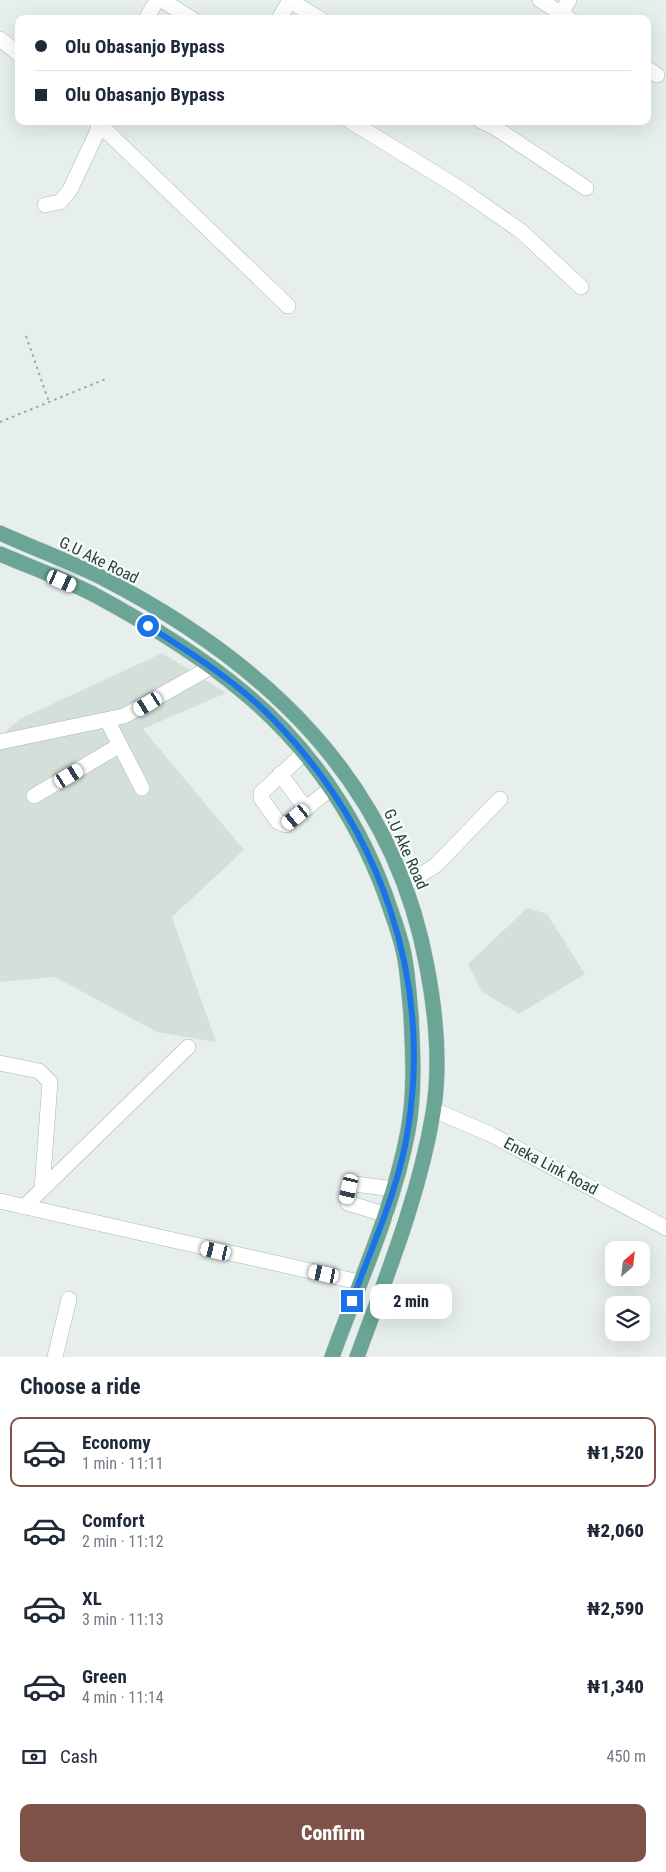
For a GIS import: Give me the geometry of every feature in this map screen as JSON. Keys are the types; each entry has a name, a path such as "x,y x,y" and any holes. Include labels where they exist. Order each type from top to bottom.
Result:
{"main road":[{"name":"G.U Ake Road","path":"0,533 100,577 143,601 183,625 266,688 308,727 332,753 358,789 381,831 405,885 423,944 432,1000 436,1060 434,1110 424,1160 410,1208 357,1357"},
{"path":"0,554 91,593 211,667 243,691 274,720 304,753 331,788 351,819 384,890 404,954 414,1074 408,1128 387,1215 359,1282 332,1357"}],"street":[{"path":"148,15 157,0"},
{"path":"162,0 186,15"},
{"path":"281,15 290,0 314,15"},
{"path":"540,0 565,13"},
{"path":"2,47 15,52"},
{"path":"45,205 60,202 70,190 98,125"},
{"path":"99,125 288,306"},
{"path":"357,125 459,188 522,232 581,287"},
{"path":"494,125 586,188"},
{"path":"0,742 133,713 211,667"},
{"path":"107,720 142,788"},
{"path":"34,796 120,745"},
{"path":"304,753 261,793 261,798 278,822 286,825 331,788"},
{"path":"280,774 306,809"},
{"path":"405,885 436,865 500,799"},
{"path":"24,1207 188,1047"},
{"path":"0,1062 39,1071 50,1082 42,1189"},
{"name":"Eneka Link Road","path":"434,1110 498,1138 666,1228"},
{"path":"387,1215 348,1203 349,1189 355,1184 394,1189"},
{"path":"0,1201 359,1282"},
{"path":"55,1357 69,1298"}],"path":[{"path":"26,336 49,402"},
{"path":"0,422 108,378"}],"shaded area":[{"path":"162,653 226,693 143,729 244,850 172,917 216,1042 157,1032 55,977 0,982 0,736 20,719"},
{"path":"527,908 547,914 585,974 519,1014 481,991 468,964"}],"route":[{"path":"148,626 179,645 243,691 274,720 304,753 331,788 351,819 384,890 398,931 404,954 412,1034 414,1074 408,1128 399,1173 387,1215 352,1301"}]}
